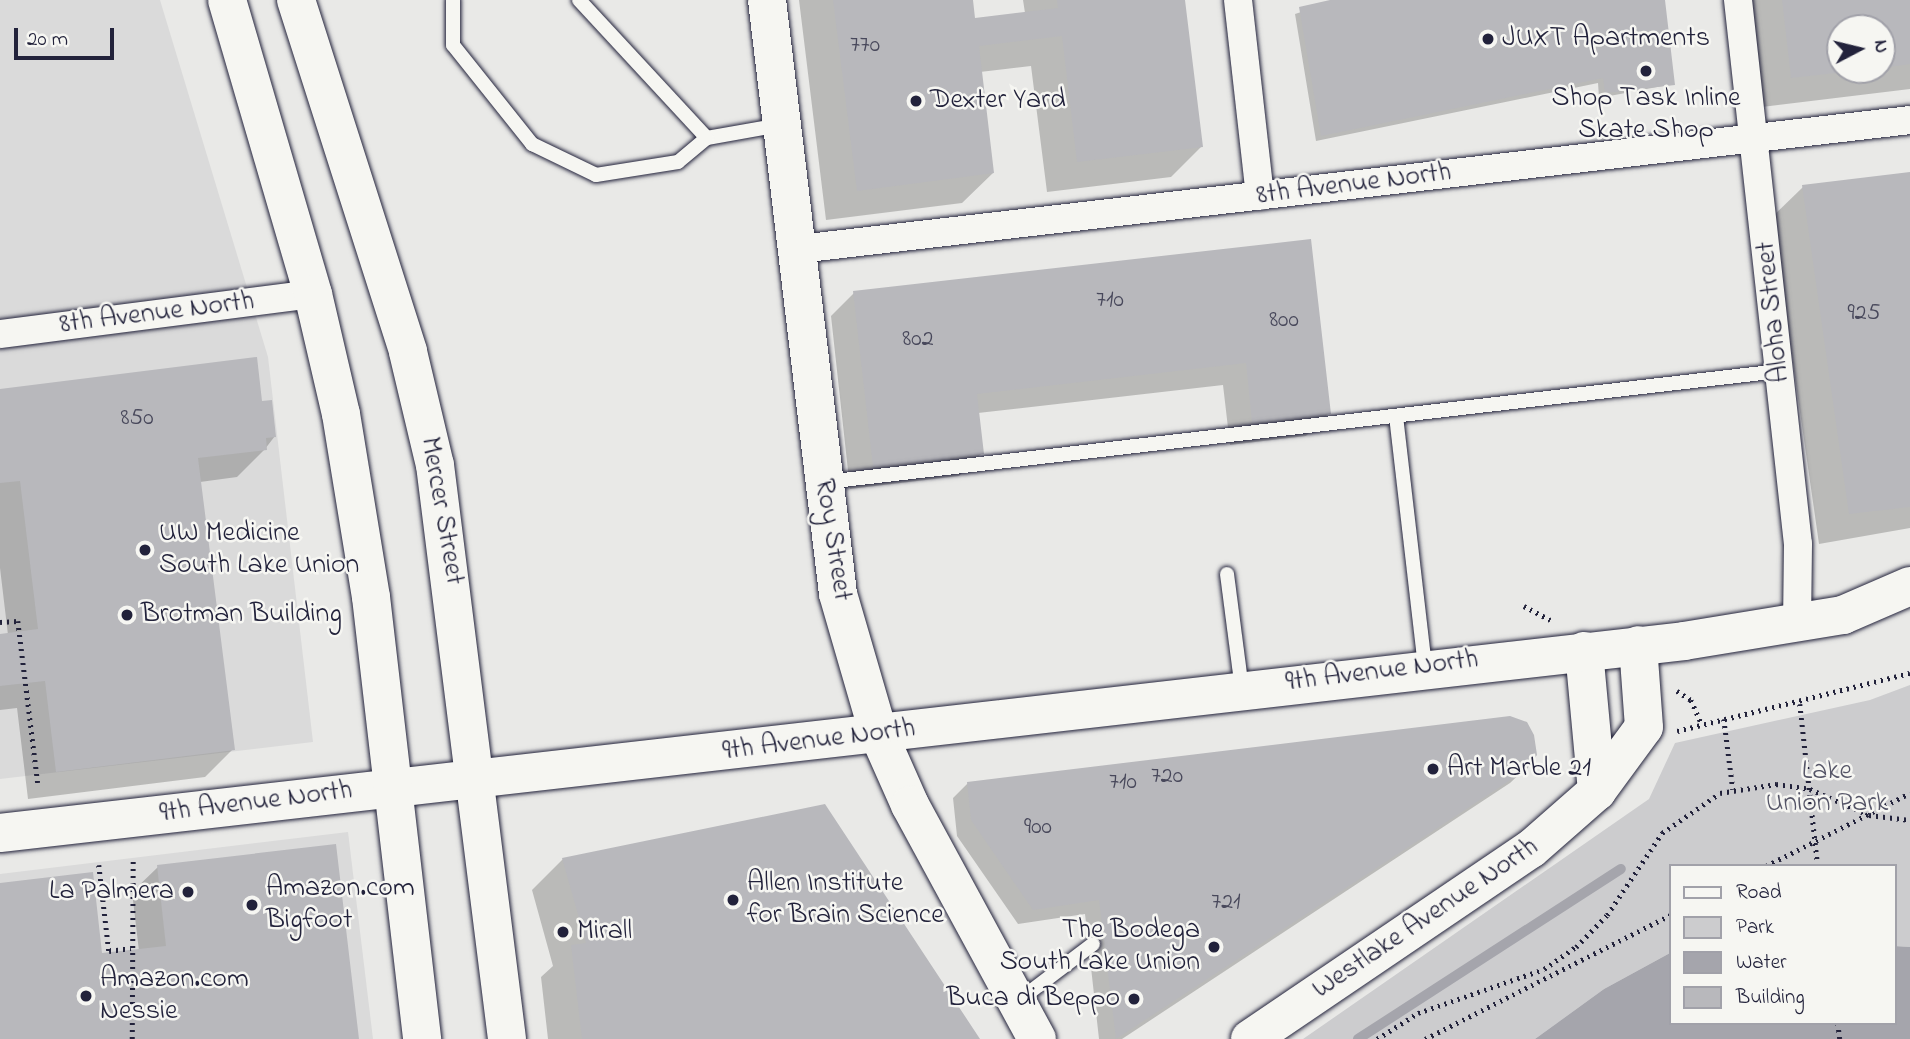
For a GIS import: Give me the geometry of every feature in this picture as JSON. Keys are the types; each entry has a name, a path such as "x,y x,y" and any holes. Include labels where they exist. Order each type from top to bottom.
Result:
{"main road":[{"path":"227,0 313,294 358,514 422,1039"},
{"name":"Mercer Street","path":"296,0 422,408 445,522 507,1039"},
{"name":"Roy Street","path":"767,0 799,249 823,482 838,594 878,734 1037,1039"},
{"path":"1638,645 1797,624 1843,615 1910,586"},
{"name":"9th Avenue North","path":"0,833 878,734 1425,666 1638,645"},
{"name":"Westlake Avenue North","path":"1250,1039 1531,849 1597,791 1644,727 1638,645"},
{"path":"1584,651 1597,791"}],"street":[{"path":"1238,0 1261,196"},
{"name":"Aloha Street","path":"1738,0 1756,137 1798,544 1797,624"},
{"name":"8th Avenue North","path":"799,249 1910,120"},
{"name":"8th Avenue North","path":"0,334 313,294"}],"lane":[{"path":"453,0 453,45 532,144 596,175 678,162 707,138 782,125"},
{"path":"579,0 707,138"},
{"path":"823,482 1780,371"},
{"path":"1396,416 1425,666"},
{"path":"1227,574 1242,690"},
{"path":"1017,1002 1093,944"}],"path":[{"path":"0,622 18,621 38,783"},
{"path":"1675,732 1701,722 1800,704 1910,673"},
{"path":"1691,700 1701,722"},
{"path":"1800,704 1818,864"},
{"path":"1724,719 1732,789"},
{"path":"1377,1039 1418,1013 1544,969 1607,915 1662,833 1700,801 1732,789 1776,784 1810,789 1869,815 1910,820"},
{"path":"1770,864 1910,793"},
{"path":"132,1039 131,948 138,934 133,861"},
{"path":"99,865 109,951 131,948"},
{"path":"1425,1039 1668,916"},
{"path":"1544,969 1548,977"}],"shaded area":[{"name":"UW Medicine South Lake Union","path":"0,0 160,0 268,357 313,742 0,779"},
{"path":"348,832 373,1039 0,1039 0,874"}],"green space":[{"name":"Lake Union Park","path":"1910,685 1910,947 1896,946 1896,864 1668,864 1668,954 1604,989 1535,1039 1303,1039 1649,799 1675,743 1870,700"}],"water":[{"path":"1896,946 1910,947 1910,1039 1535,1039 1604,989 1668,954 1668,1025 1896,1025"}],"building":[{"name":"Dexter Yard","path":"833,0 973,0 975,18 1058,8 1057,0 1185,0 1203,147 1077,162 1062,36 979,46 994,173 857,191"},
{"name":"JUXT Apartments","path":"1330,0 1665,0 1675,85 1605,93 1603,78 1321,136 1299,7"},
{"path":"1782,0 1910,0 1910,64 1896,66 1896,14 1826,14 1826,74 1791,78"},
{"path":"1910,172 1910,507 1849,514 1802,185"},
{"path":"1311,239 1331,414 1252,423 1246,363 977,394 984,454 873,467 853,291"},
{"name":"Brotman Building","path":"257,357 262,401 272,400 276,437 266,438 267,450 198,458 235,750 56,772 45,681 0,686 0,634 38,629 20,481 0,483 0,389"},
{"path":"1510,716 1527,722 1534,735 1537,755 1527,769 1116,1039 1099,900 1033,910 971,820 967,782"},
{"name":"Allen Institute for Brain Science","path":"825,804 980,1039 582,1039 571,945 586,943 562,858"},
{"path":"336,844 359,1039 0,1039 0,883 93,872 102,953 166,946 157,865"}],"waterway":[{"path":"1358,1039 1621,869"}],"place":[{"name":"JUXT Apartments","path":"1488,39"},
{"name":"Shop Task Inline Skate Shop","path":"1646,71"},
{"name":"Dexter Yard","path":"916,101"},
{"name":"UW Medicine South Lake Union","path":"145,550"},
{"name":"Brotman Building","path":"127,615"},
{"name":"Art Marble 21","path":"1433,769"},
{"name":"La Palmera","path":"188,892"},
{"name":"Allen Institute for Brain Science","path":"733,900"},
{"name":"Amazon.com Bigfoot","path":"252,905"},
{"name":"Mirall","path":"563,932"},
{"name":"The Bodega South Lake Union","path":"1214,947"},
{"name":"Amazon.com Nessie","path":"86,996"},
{"name":"Buca di Beppo","path":"1134,999"}]}
